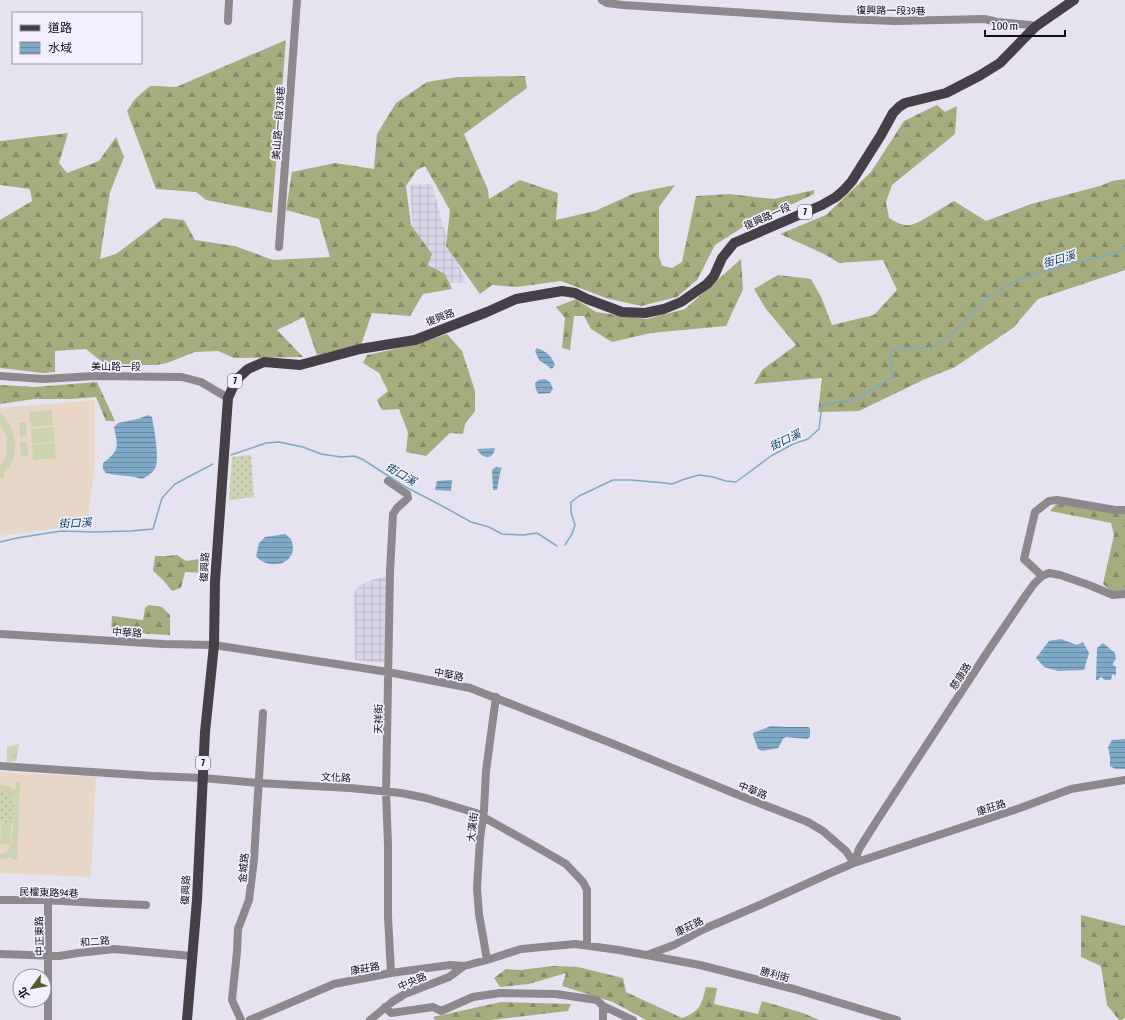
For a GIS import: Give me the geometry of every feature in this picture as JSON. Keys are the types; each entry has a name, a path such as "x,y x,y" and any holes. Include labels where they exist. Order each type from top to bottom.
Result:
{"main road":[{"name":"復興路一段","path":"490,311 516,299 562,291 575,293 622,312 645,312 664,309 681,302 707,284 714,276 722,258 734,243 822,205 836,197 844,190 852,181 881,135 893,112 899,107 906,103 946,93 979,76 1000,63 1035,27 1074,0"},
{"name":"復興路","path":"187,1020 197,900 207,710 214,645 215,582 228,398 236,380 248,369 264,362 300,365 360,349 415,340 490,311"}],"street":[{"path":"228,21 229,0"},
{"name":"美山路一段738巷","path":"279,247 297,0"},
{"name":"復興路一段39巷","path":"602,0 623,5 841,19 895,21 985,19 998,22 1031,25 1035,27"},
{"name":"美山路一段","path":"0,376 43,378 94,376 182,377 201,382 228,398"},
{"name":"天祥街","path":"388,481 408,494 408,498 393,514 390,572 386,791 388,916 391,973"},
{"path":"1125,510 1115,510 1057,500 1049,501 1035,512 1024,559 1042,576 1049,573 1060,575 1113,595 1125,594"},
{"name":"慈康路","path":"854,863 859,849 988,651 1026,595 1042,576"},
{"name":"中華路","path":"0,634 163,644 214,645 388,672 470,688 496,697 808,822 824,831 846,851 854,863"},
{"name":"大漢街","path":"487,960 479,914 477,888 486,764 496,697"},
{"name":"金城路","path":"241,1020 232,1000 238,929 250,900 263,713"},
{"name":"文化路","path":"0,766 386,791 426,798 476,813 566,864 582,882 587,890 587,945"},
{"name":"康莊路","path":"250,1020 334,984 391,973 450,965 464,966 521,949 575,944 647,955 674,945 704,929 854,863 1020,808 1071,789 1125,780"},
{"name":"民權東路94巷","path":"0,900 48,900 146,905"},
{"name":"中正東路","path":"48,900 48,1020"},
{"name":"和二路","path":"0,954 49,956 114,949 192,956"},
{"name":"勝利街","path":"647,955 700,965 794,989 897,1020"},
{"name":"中央路","path":"370,1020 385,1007 405,994 448,978 464,966"},
{"path":"385,1007 391,1014 433,1007 441,1011 473,997 500,993 556,994 597,1000 603,1006 633,1020"},
{"path":"603,1006 603,1020"}],"shaded area":[{"path":"432,184 443,226 466,283 441,283 413,235 410,185"},
{"path":"95,400 95,465 87,524 0,536 0,408"},
{"path":"387,576 384,663 355,660 354,592 361,585"},
{"path":"0,772 96,777 91,877 0,873"}],"green space":[{"path":"286,40 272,213 206,200 196,192 156,189 127,111 135,99 150,86 176,87"},
{"path":"525,76 527,88 464,134 488,190 489,199 520,180 558,193 556,220 595,211 635,193 675,185 659,207 659,256 662,266 672,268 682,262 696,196 729,194 774,199 814,190 814,194 743,227 715,245 697,280 677,297 641,306 606,298 561,281 517,287 492,285 480,294 446,246 450,210 425,166 417,170 406,186 411,225 432,254 428,265 445,274 452,289 423,294 410,316 372,313 361,345 317,355 304,317 277,330 303,357 234,358 218,351 195,352 167,363 156,365 106,365 86,349 55,351 55,372 43,373 0,368 0,220 32,201 30,189 0,185 0,141 68,133 59,163 67,173 99,161 116,137 124,157 110,192 100,259 116,254 164,218 184,220 195,240 235,246 273,260 330,257 319,219 286,210 292,172 335,163 374,169 377,134 396,103 427,82 458,77"},
{"path":"937,105 945,112 957,106 955,134 892,185 886,202 889,218 902,224 915,224 954,201 986,221 1031,204 1100,186 1112,181 1125,179 1125,270 1038,299 1013,328 955,367 923,380 859,411 818,412 822,378 754,384 762,370 796,345 766,309 754,289 778,275 811,279 822,299 832,325 874,315 897,290 883,260 839,263 824,254 780,234 826,215 871,172 904,121"},
{"path":"741,259 743,289 726,326 651,333 612,342 591,329 584,316 574,316 570,350 562,348 565,318 556,307 576,299 596,312 647,319 685,309"},
{"path":"447,334 462,351 475,391 475,411 465,424 463,434 450,433 426,456 406,452 408,432 399,409 382,410 377,400 388,391 379,373 363,363 367,355 414,345"},
{"path":"97,382 115,421 106,421 96,397 34,399 0,404 0,385 35,387"},
{"path":"52,410 53,425 31,427 29,412"},
{"path":"0,413 9,423 15,442 14,456 4,478 0,478 0,466 6,456 7,439 0,424"},
{"path":"26,422 27,436 20,437 19,423"},
{"path":"53,427 55,442 32,444 31,429"},
{"path":"20,442 27,442 28,456 21,457"},
{"path":"55,443 56,458 33,460 32,445"},
{"path":"251,455 254,497 229,500 232,457"},
{"path":"1063,497 1125,509 1125,590 1113,592 1103,584 1114,535 1111,523 1050,511"},
{"path":"177,555 186,561 207,558 206,573 185,572 181,588 172,591 153,571 155,556"},
{"path":"149,605 162,607 170,615 170,635 111,632 112,616 143,620 145,608"},
{"path":"19,744 16,761 7,762 7,747"},
{"path":"16,782 20,782 17,860 12,859 11,856 0,859 0,854 7,852 11,845 15,801 9,792 0,790 0,784 10,787 15,791"},
{"path":"4,789 13,799 13,823 0,822 0,790"},
{"path":"1,823 11,823 10,845 0,844"},
{"path":"1081,915 1125,926 1125,1018 1122,1020 1119,1020 1107,1005 1101,966 1081,957"},
{"path":"553,966 578,967 623,978 626,992 682,1018 697,1010 703,998 706,987 717,988 714,1004 758,1014 762,1001 803,1013 819,1020 646,1020 613,1002 562,986 566,973 529,984 500,987 494,978 506,969 520,970"},
{"path":"501,1002 571,1004 568,1011 490,1020 435,1020 433,1017"}],"water":[{"path":"537,348 546,352 550,356 555,365 552,369 539,360 535,351"},
{"path":"545,379 550,382 553,389 550,393 539,394 536,390 535,383 539,380"},
{"path":"148,415 152,417 156,442 157,461 154,470 142,479 106,473 103,469 103,463 115,451 117,444 114,427 118,423 138,419"},
{"path":"495,448 490,457 484,457 477,449"},
{"path":"496,467 502,468 497,490 493,490 492,470"},
{"path":"452,480 451,491 435,490 437,481"},
{"path":"285,534 291,539 293,548 288,560 283,563 271,564 265,563 256,556 259,543 265,537"},
{"path":"1061,639 1077,645 1083,642 1089,653 1084,670 1058,671 1044,667 1036,658 1049,641"},
{"path":"1103,643 1115,653 1116,659 1113,665 1116,667 1116,674 1115,676 1113,674 1112,675 1111,680 1104,680 1102,677 1099,678 1099,680 1096,680 1097,648"},
{"path":"771,726 808,727 810,728 810,737 807,739 786,737 783,739 778,748 762,751 758,749 753,733"},
{"path":"1125,739 1125,769 1115,769 1110,766 1108,747 1112,740"}],"waterway":[{"name":"街口溪","path":"565,545 572,534 575,525 571,512 571,502 579,496 613,480 631,480 672,484 699,475 736,482 771,456 793,444 808,439 819,429 822,405 857,399 893,377 890,353 898,348 932,348 956,330 985,299 1020,279 1068,264 1115,254 1125,248"},
{"name":"街口溪","path":"231,455 266,443 279,442 303,447 321,454 341,457 354,456 362,459 404,486 471,522 489,527 502,534 523,535 537,533 557,546"},
{"name":"街口溪","path":"0,542 61,531 93,532 153,529 162,498 175,484 213,464"}]}
